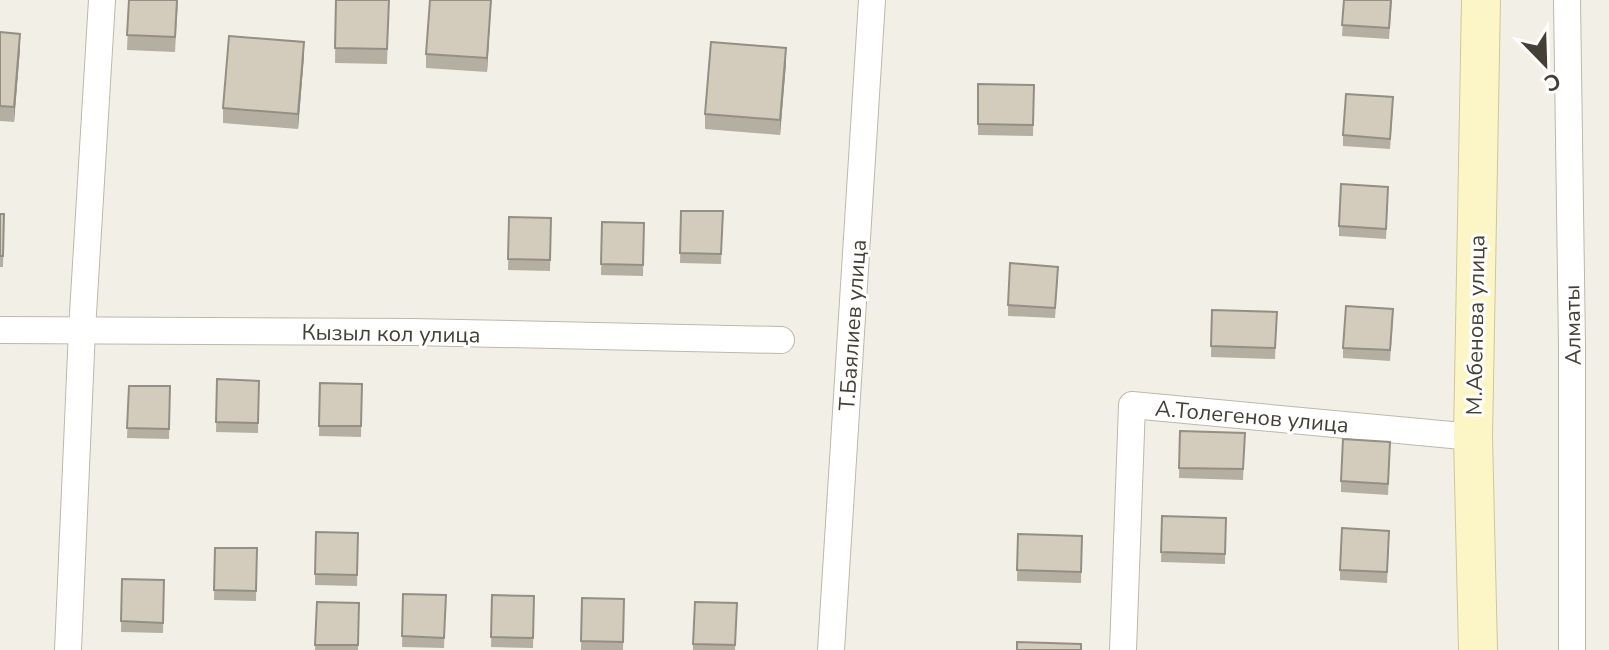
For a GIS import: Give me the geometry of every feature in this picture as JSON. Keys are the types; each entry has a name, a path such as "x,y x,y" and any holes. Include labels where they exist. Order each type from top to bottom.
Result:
{"main road":[{"name":"М.Абенова улица","path":"1478,650 1473,437 1481,0"}],"street":[{"path":"68,650 82,330 102,0"},
{"name":"Т.Баялиев улица","path":"831,650 872,0"},
{"name":"Алматы","path":"1567,0 1572,650"},
{"name":"Кызыл кол улица","path":"0,330 412,332 781,340"},
{"name":"А.Толегенов улица","path":"1123,650 1132,405 1473,437"}],"building":[{"path":"129,0 177,0 175,37 127,35"},
{"path":"336,0 389,0 387,49 335,48"},
{"path":"430,0 491,0 487,58 426,54"},
{"path":"1344,0 1391,0 1389,28 1342,25"},
{"path":"0,32 20,34 14,107 0,106"},
{"path":"229,36 304,42 298,114 223,108"},
{"path":"711,42 786,48 780,120 705,114"},
{"path":"978,84 1034,85 1033,125 978,124"},
{"path":"1346,94 1393,97 1390,139 1343,135"},
{"path":"1341,184 1388,187 1386,229 1339,226"},
{"path":"681,211 723,211 721,254 680,253"},
{"path":"0,214 4,214 3,256 0,256"},
{"path":"509,217 551,218 550,260 508,259"},
{"path":"602,222 644,223 643,265 601,264"},
{"path":"1010,263 1058,267 1055,308 1008,305"},
{"path":"1346,306 1393,309 1390,350 1343,348"},
{"path":"1212,310 1277,312 1275,348 1211,346"},
{"path":"217,379 259,381 258,423 216,422"},
{"path":"320,383 362,384 361,426 319,426"},
{"path":"129,386 170,386 169,429 127,428"},
{"path":"1180,431 1245,433 1243,469 1179,468"},
{"path":"1343,439 1390,442 1388,484 1341,481"},
{"path":"1162,516 1226,518 1225,554 1161,552"},
{"path":"1342,528 1389,531 1387,572 1340,570"},
{"path":"316,532 358,533 357,575 315,574"},
{"path":"1018,534 1082,536 1081,572 1017,570"},
{"path":"215,548 257,548 256,591 214,590"},
{"path":"122,579 164,580 163,623 121,621"},
{"path":"403,594 446,595 444,638 402,636"},
{"path":"492,595 534,596 533,638 491,637"},
{"path":"582,598 624,599 623,642 581,641"},
{"path":"317,602 359,603 358,645 315,645"},
{"path":"695,602 737,603 735,645 693,644"},
{"path":"1017,642 1081,644 1081,650 1017,650"}]}
